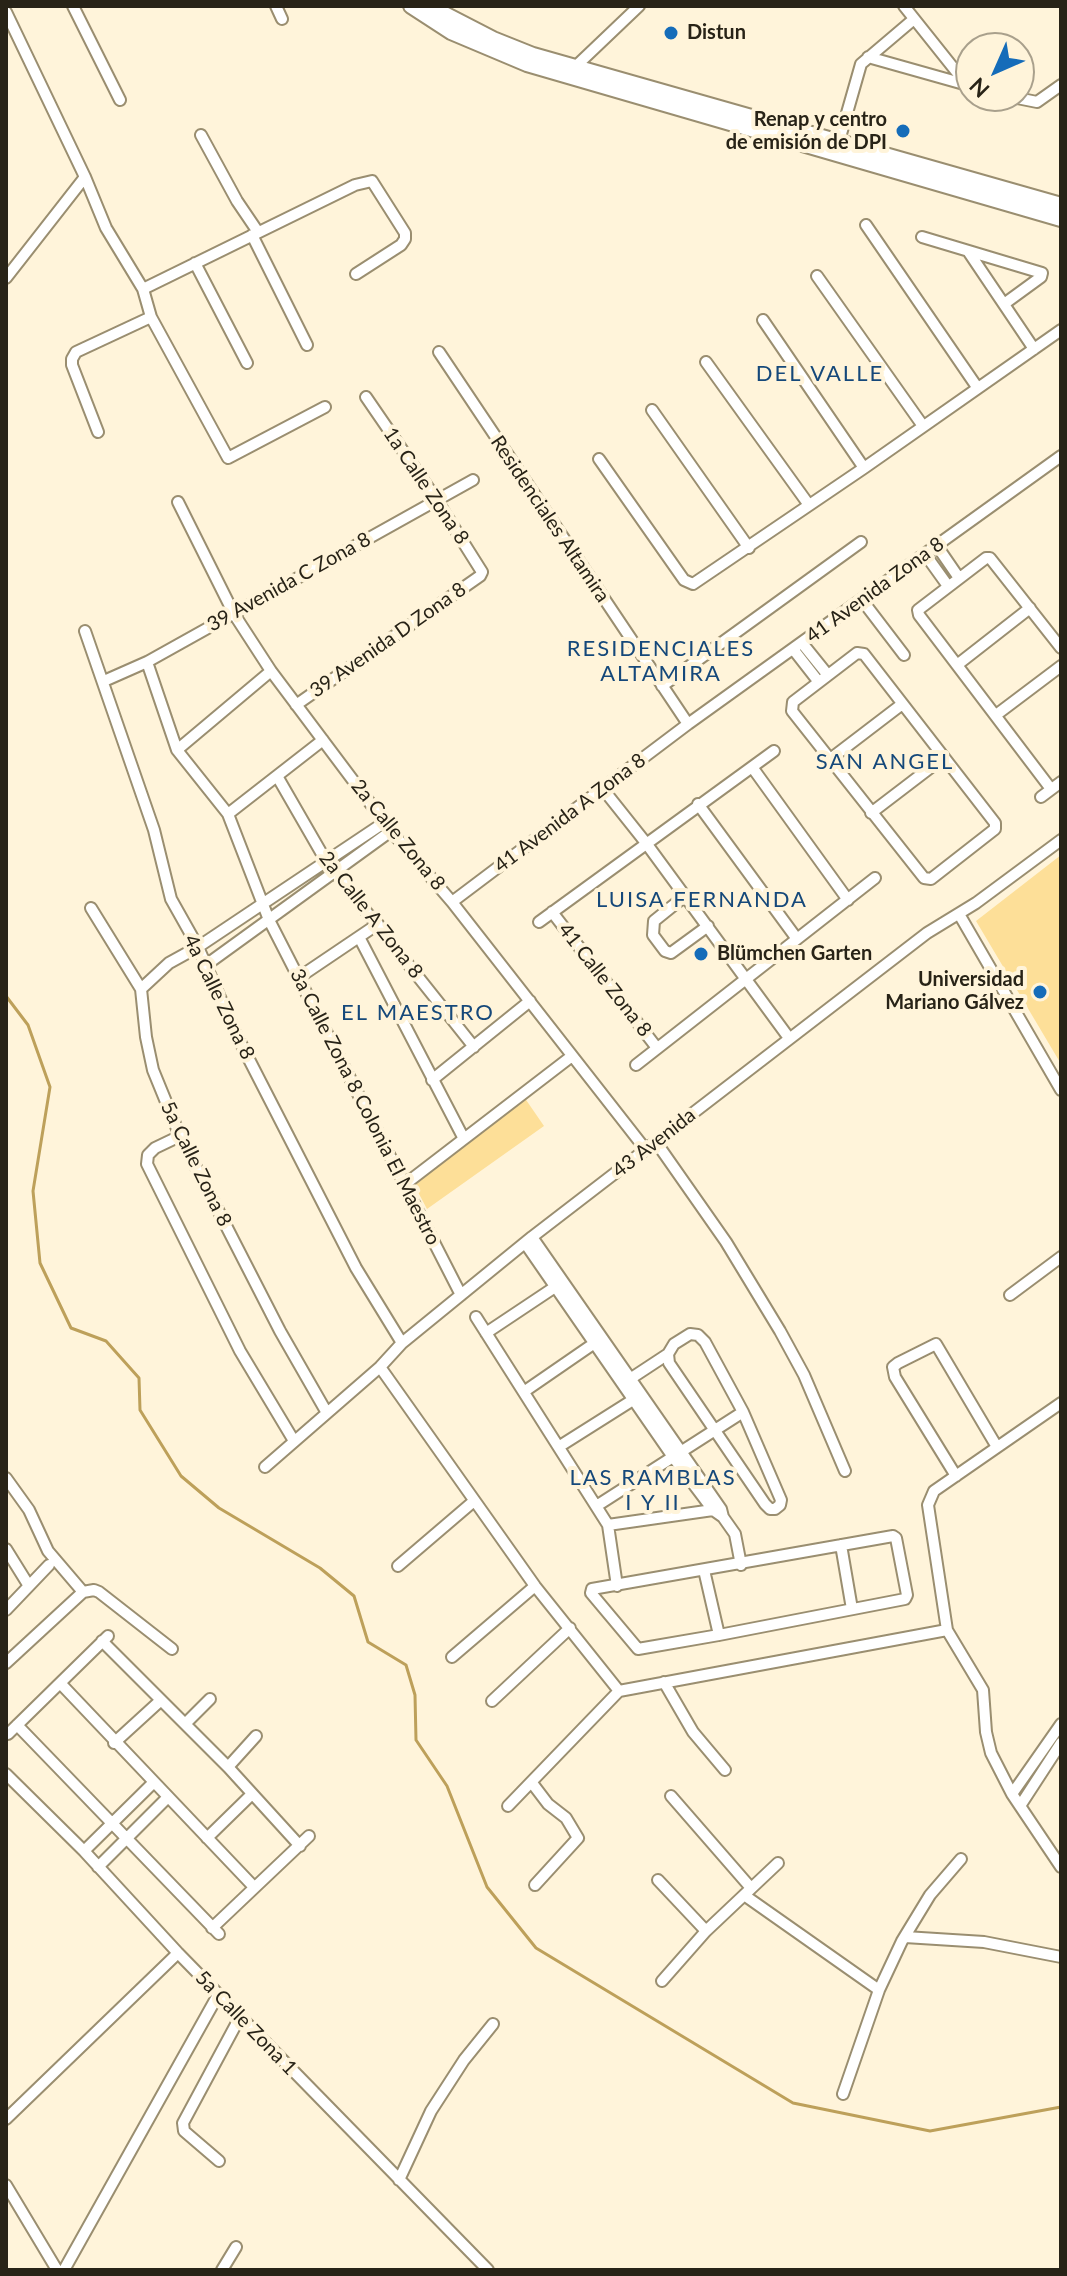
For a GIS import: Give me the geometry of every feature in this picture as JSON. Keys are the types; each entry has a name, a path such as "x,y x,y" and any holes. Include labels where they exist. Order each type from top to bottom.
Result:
{"highway":[{"path":"411,6 451,32 527,64 1061,219"},
{"path":"429,6 493,39 575,67 1061,205"}],"street":[{"path":"73,6 120,100"},
{"path":"276,6 282,19"},
{"path":"575,67 639,6"},
{"path":"904,6 955,68"},
{"path":"6,12 106,228 143,289 151,317 228,458 325,407"},
{"path":"839,141 861,64 914,19"},
{"path":"868,57 955,81"},
{"path":"1035,102 1045,99 1061,85"},
{"path":"201,135 255,233 307,345"},
{"path":"6,278 85,177"},
{"path":"143,289 355,185 372,181 405,233 405,239 401,245 356,274"},
{"path":"866,225 977,387"},
{"path":"922,237 1042,273 1041,277 1004,304"},
{"path":"968,251 1034,349"},
{"path":"195,263 247,363"},
{"path":"817,276 923,426"},
{"path":"98,432 72,359 76,352 151,317"},
{"path":"763,320 864,468"},
{"path":"599,459 688,584 697,582 1061,330"},
{"name":"Residenciales Altamira","path":"439,352 688,724"},
{"path":"706,362 809,505"},
{"name":"1a Calle Zona 8","path":"366,397 481,567 480,576"},
{"path":"652,410 749,548"},
{"name":"41 Avenida Zona 8","path":"688,724 1061,456"},
{"name":"39 Avenida C Zona 8","path":"104,681 147,662 473,480"},
{"name":"2a Calle Zona 8","path":"178,502 234,614 271,671 388,826 452,902 646,1150"},
{"path":"662,686 861,542"},
{"path":"937,546 959,578"},
{"path":"925,554 948,586"},
{"path":"1051,789 918,610 990,558 1061,648"},
{"name":"39 Avenida D Zona 8","path":"296,705 480,576"},
{"path":"862,600 904,655"},
{"path":"957,665 1030,608"},
{"name":"4a Calle Zona 8","path":"85,631 154,830 171,899 198,947 236,1034 356,1268 402,1343"},
{"path":"798,646 822,678"},
{"path":"857,653 864,654 901,705 996,826 931,879 924,878 871,813 791,706 822,678 857,653"},
{"name":"3a Calle Zona 8 Colonia El Maestro","path":"147,662 177,750 228,814 269,920 461,1295"},
{"path":"996,715 1061,666"},
{"path":"177,750 271,671"},
{"path":"829,760 901,705"},
{"name":"41 Avenida A Zona 8","path":"452,902 688,724"},
{"path":"228,814 323,740"},
{"path":"539,922 774,751"},
{"path":"871,813 943,758"},
{"path":"752,767 848,900"},
{"name":"2a Calle A Zona 8","path":"277,776 326,861 474,1047"},
{"path":"1041,797 1061,782"},
{"path":"603,789 789,1038"},
{"path":"698,804 797,939"},
{"path":"141,989 169,963 326,861 388,826"},
{"path":"206,965 335,873 388,826"},
{"name":"43 Avenida","path":"265,1467 380,1367 402,1343 529,1240 927,933 959,914 1061,840"},
{"path":"636,1065 875,878"},
{"path":"685,896 654,921 653,935 665,951 671,953 708,926"},
{"name":"5a Calle Zona 8","path":"91,908 141,989 153,1070 180,1136 280,1331 327,1413"},
{"name":"41 Calle Zona 8","path":"552,912 657,1048"},
{"path":"959,914 1061,1090"},
{"path":"298,978 378,924"},
{"path":"359,937 464,1139"},
{"path":"432,1080 530,1001"},
{"path":"404,1185 572,1056"},
{"path":"180,1136 155,1148 148,1155 147,1164 240,1351 294,1441"},
{"path":"656,1142 726,1242 780,1331 804,1375 845,1471"},
{"path":"529,1240 713,1510 723,1517"},
{"path":"1010,1295 1061,1257"},
{"path":"486,1333 559,1284"},
{"path":"476,1317 598,1505 608,1525 617,1586"},
{"path":"630,1379 668,1354 681,1337 698,1335 705,1342 743,1412 781,1500 775,1509 765,1504 669,1363 668,1354"},
{"path":"597,1341 630,1379 637,1397"},
{"path":"525,1391 597,1341"},
{"path":"956,1476 895,1377 893,1367 898,1363 936,1344 997,1447"},
{"path":"380,1367 535,1586 619,1691"},
{"path":"560,1446 637,1397"},
{"path":"1061,1403 932,1493 928,1505 947,1630 983,1690 991,1753 1012,1794 1061,1867"},
{"path":"598,1505 743,1412"},
{"path":"677,1454 713,1496 735,1534 741,1565"},
{"path":"6,1478 29,1510 48,1551 83,1592"},
{"path":"398,1566 474,1501"},
{"path":"608,1525 713,1510"},
{"path":"896,1538 907,1595 905,1599 638,1649 591,1593 592,1589 841,1545 896,1538"},
{"path":"841,1545 852,1609"},
{"path":"6,1549 29,1586"},
{"path":"6,1610 49,1565"},
{"path":"704,1570 719,1635"},
{"path":"452,1657 535,1586"},
{"path":"6,1663 83,1592 94,1590 172,1649"},
{"path":"492,1701 570,1628"},
{"path":"508,1806 619,1691 947,1630"},
{"path":"8,1734 105,1638 160,1701 228,1767 300,1846"},
{"path":"664,1682 693,1732 725,1770"},
{"path":"61,1684 254,1887"},
{"path":"185,1724 210,1699"},
{"path":"114,1743 160,1701"},
{"path":"1012,1794 1061,1724"},
{"path":"17,1725 215,1931 254,1887 309,1836"},
{"path":"228,1767 256,1736"},
{"path":"1020,1806 1061,1743"},
{"name":"5a Calle Zona 1","path":"6,1774 488,2270"},
{"path":"84,1851 153,1783"},
{"path":"532,1783 548,1804 566,1818 578,1838 535,1885"},
{"path":"207,1838 252,1794"},
{"path":"671,1796 747,1891 879,1990"},
{"path":"98,1867 167,1798"},
{"path":"843,2094 879,1990 905,1937 930,1895 961,1859"},
{"path":"662,1981 706,1931 778,1863"},
{"path":"658,1880 706,1931"},
{"path":"905,1937 984,1942 1061,1957"},
{"path":"6,2119 178,1953"},
{"path":"64,2270 218,1995"},
{"path":"219,2161 184,2131 183,2123 240,2017"},
{"path":"399,2180 431,2111 464,2060 493,2024"},
{"path":"6,2185 57,2270"},
{"path":"222,2270 236,2247"}],"shaded area":[{"name":"Universidad Mariano Gálvez","path":"1061,855 1061,1064 976,921"},
{"path":"522,1094 544,1126 427,1209 411,1179"}],"waterway":[{"path":"6,996 28,1025 50,1087 33,1191 40,1263 71,1328 106,1341 139,1378 140,1410 181,1476 219,1508 320,1568 354,1596 368,1642 406,1665 415,1695 416,1740 447,1786 487,1887 536,1948 793,2103 930,2131 1061,2107"}],"place":[{"name":"Distun","path":"671,33"},
{"name":"Renap y centro de emisión de DPI","path":"903,131"},
{"name":"Blümchen Garten","path":"701,954"},
{"name":"Universidad Mariano Gálvez","path":"1040,992"}],"district":[{"name":"DEL VALLE","path":"820,374"},
{"name":"RESIDENCIALES ALTAMIRA","path":"661,662"},
{"name":"SAN ANGEL","path":"885,762"},
{"name":"LUISA FERNANDA","path":"702,900"},
{"name":"EL MAESTRO","path":"418,1013"},
{"name":"LAS RAMBLAS I Y II","path":"653,1490"}]}
